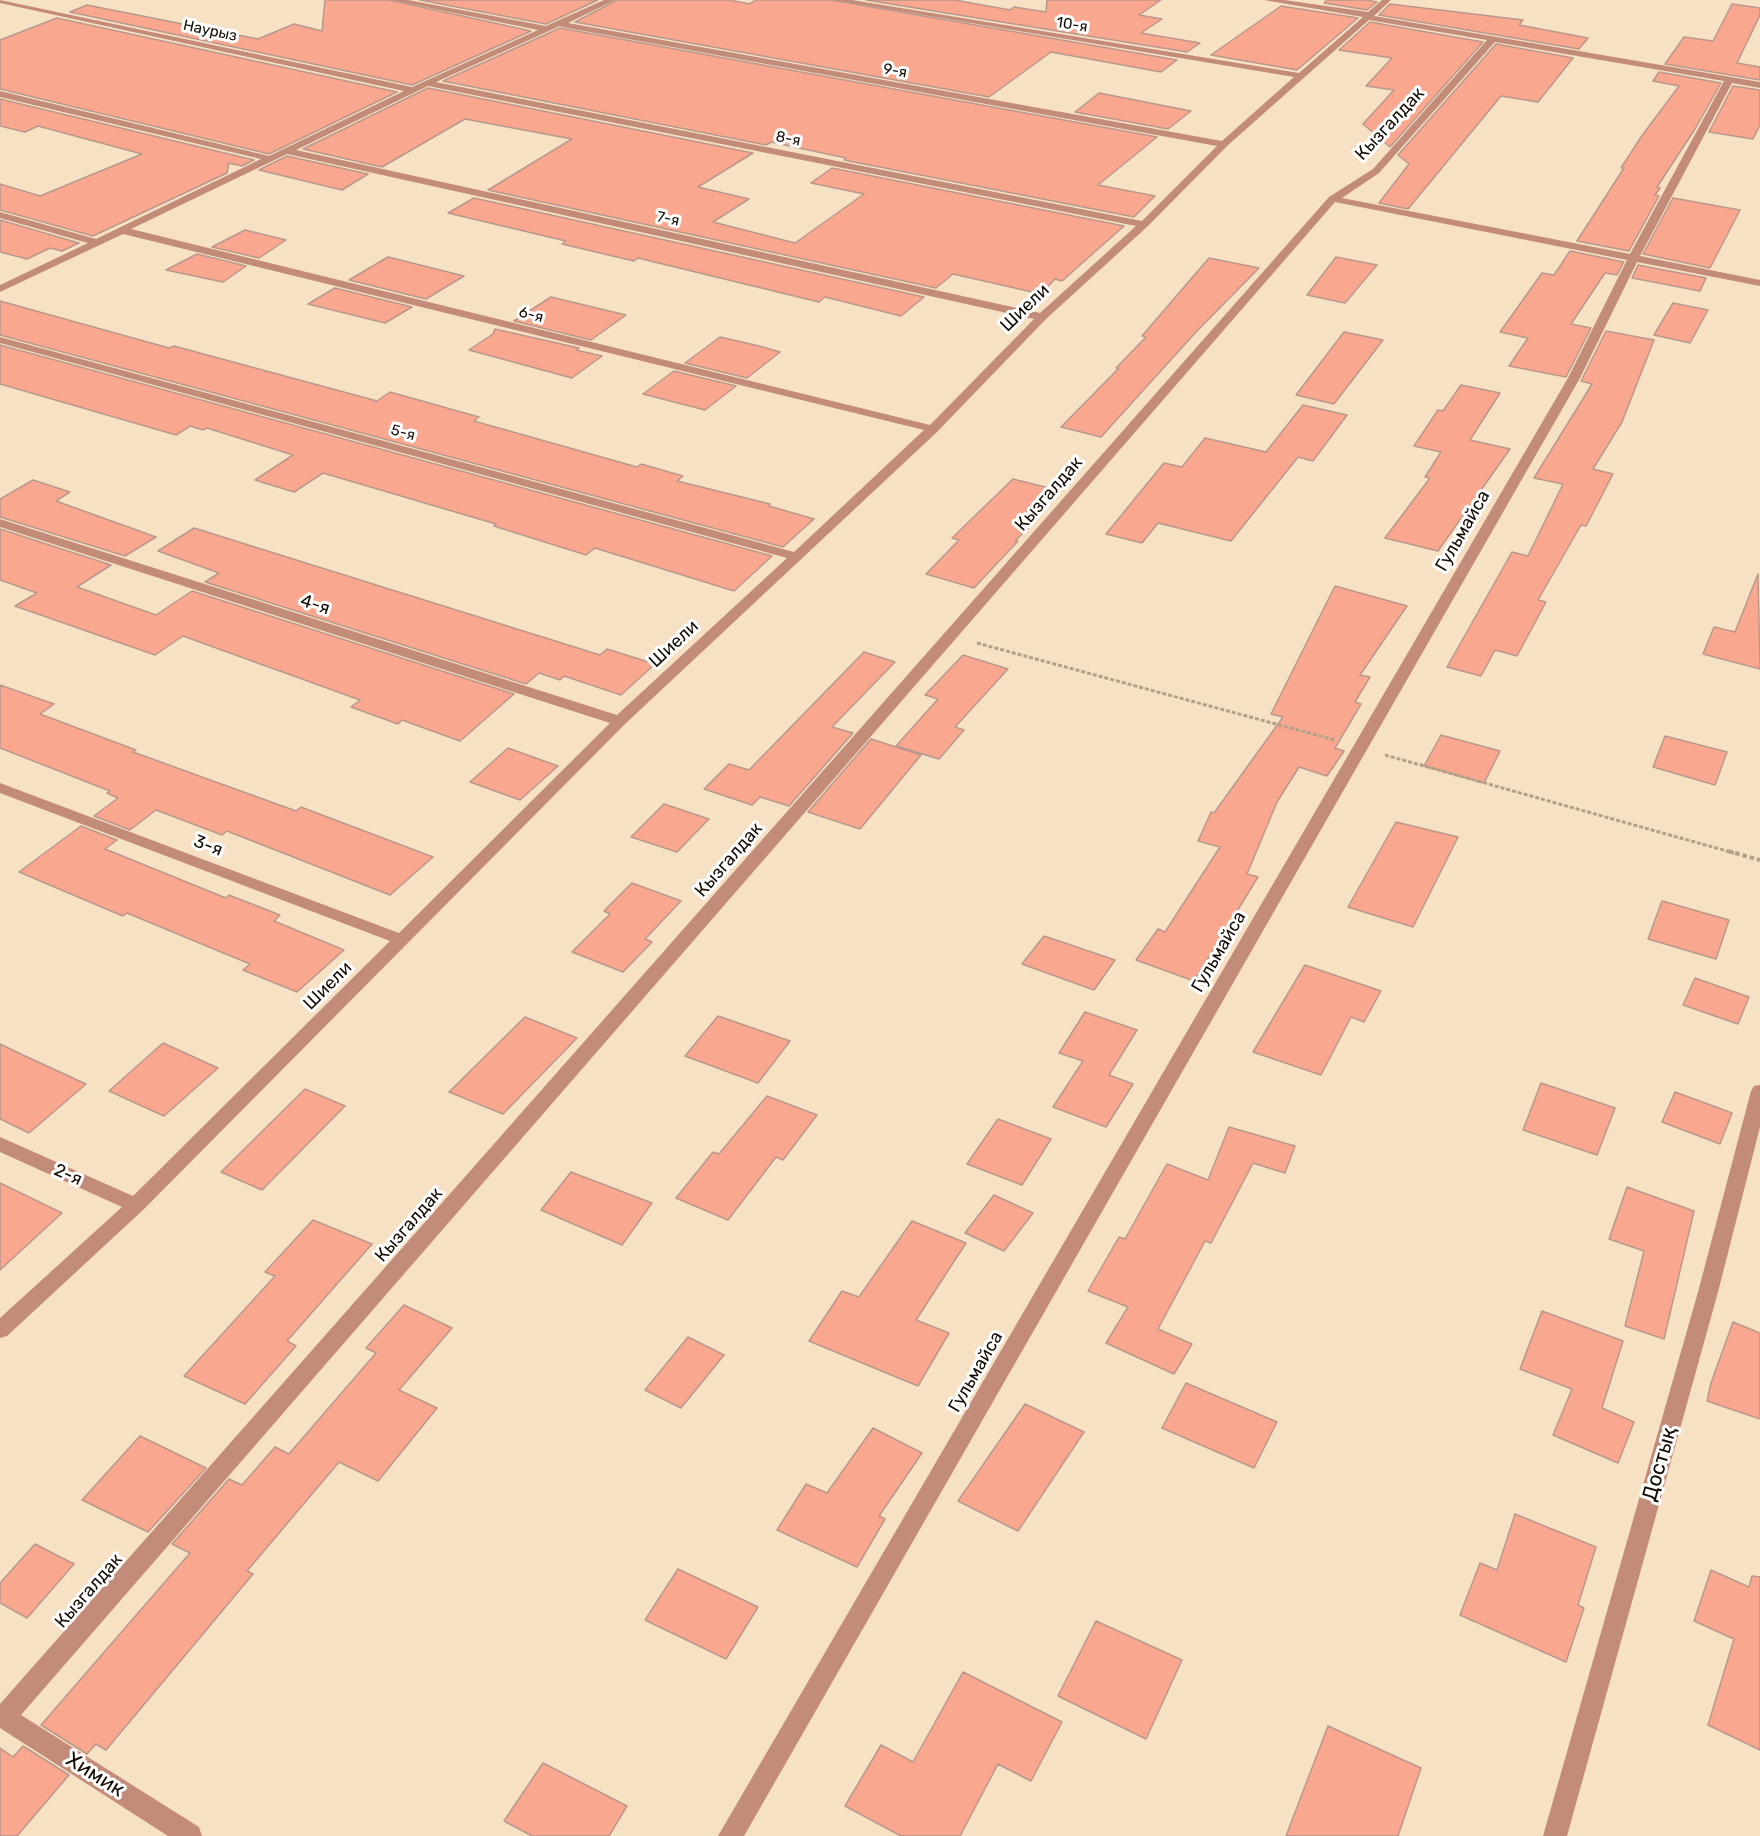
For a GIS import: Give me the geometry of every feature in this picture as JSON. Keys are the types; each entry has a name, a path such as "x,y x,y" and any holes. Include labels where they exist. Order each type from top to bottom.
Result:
{"street":[{"path":"395,0 547,29"},
{"path":"0,289 413,90 611,0"},
{"name":"10-я","path":"837,0 1303,76"},
{"path":"1268,0 1760,85"},
{"name":"Шиели","path":"0,1330 136,1205 620,721 933,429 1042,317 1144,224 1224,144 1387,0"},
{"name":"Наурыз","path":"0,1 413,90"},
{"name":"9-я","path":"562,24 1224,144"},
{"name":"Кызгалдак","path":"2,1716 1333,199 1376,171 1493,39"},
{"name":"Гульмайса","path":"730,1836 1574,378 1634,257 1730,80"},
{"name":"8-я","path":"428,83 1144,224"},
{"path":"0,94 271,159"},
{"name":"7-я","path":"287,151 1042,317"},
{"path":"1333,199 1760,283"},
{"path":"0,215 97,242"},
{"name":"6-я","path":"121,230 933,429"},
{"name":"5-я","path":"0,340 797,557"},
{"name":"4-я","path":"0,524 620,721"},
{"name":"3-я","path":"0,788 402,940"},
{"name":"Достық","path":"1555,1836 1708,1292 1760,1091"},
{"name":"2-я","path":"0,1144 136,1205"},
{"name":"Химик","path":"2,1716 190,1836"}],"building":[{"path":"325,0 389,0 531,31 412,85 70,12 87,5 258,39 294,24 322,31"},
{"path":"420,0 598,0 546,24"},
{"path":"617,0 730,0 749,4 756,0 831,0 1177,60 1161,72 1051,52 989,97 575,22"},
{"path":"866,0 955,0 1010,10 1014,7 1046,12 1047,0 1161,0 1139,15 1162,19 1141,33 1200,43 1187,52"},
{"path":"1327,0 1377,2 1367,10 1324,3"},
{"path":"1390,4 1523,20 1519,25 1588,38 1579,49 1379,15"},
{"path":"1732,4 1760,8 1760,15 1737,63 1760,67 1760,80 1665,64 1684,37 1713,41"},
{"path":"1281,6 1358,18 1297,70 1211,55"},
{"path":"57,18 397,92 269,154 0,89 0,40"},
{"path":"1370,22 1483,42 1390,147 1363,124 1394,90 1366,86 1392,58 1339,50"},
{"path":"560,28 1157,137 1098,185 1155,196 1134,217 844,160 846,158 771,142 766,145 443,81"},
{"path":"1496,44 1573,58 1538,102 1501,96 1408,209 1379,203 1409,164 1398,155"},
{"path":"1659,72 1721,83 1695,129 1657,187 1660,188 1655,195 1659,196 1629,251 1577,241 1641,137 1679,86 1653,81"},
{"path":"1733,86 1760,90 1760,125 1753,139 1709,132"},
{"path":"428,88 753,153 698,187 749,199 713,222 795,243 864,194 811,183 832,168 1124,226 1062,281 1055,279 1041,294 953,274 936,288 488,190 572,139 465,119 382,167 303,149"},
{"path":"1099,93 1191,111 1168,129 1075,112"},
{"path":"0,99 254,160 242,166 229,163 227,173 93,236 0,210 0,184 40,196 142,154 38,126 25,132 0,126"},
{"path":"287,156 368,174 342,190 259,170"},
{"path":"474,198 924,297 901,316 825,297 819,302 638,258 634,261 562,244 566,241 448,213"},
{"path":"1673,198 1740,210 1710,268 1643,254"},
{"path":"0,220 79,243 62,251 50,248 27,259 0,252"},
{"path":"245,230 286,240 259,258 212,247"},
{"path":"1570,251 1624,262 1617,275 1605,273 1571,324 1591,328 1566,377 1509,366 1528,338 1500,332 1542,273 1554,275"},
{"path":"197,254 246,266 223,282 166,270"},
{"path":"388,257 464,276 426,299 349,280"},
{"path":"1336,257 1377,265 1345,303 1307,295"},
{"path":"1209,258 1259,268 1196,332 1101,437 1061,427 1119,368 1116,368 1146,337 1142,336"},
{"path":"1638,265 1706,278 1700,291 1632,278"},
{"path":"335,288 412,307 385,323 308,304"},
{"path":"551,297 626,315 591,340 514,321"},
{"path":"0,301 169,348 174,346 377,401 390,392 479,417 474,421 637,467 641,464 683,476 677,481 770,504 769,506 814,519 783,547 0,335"},
{"path":"1673,303 1708,310 1690,343 1654,335"},
{"path":"495,329 579,348 576,350 602,356 572,378 469,350 493,334"},
{"path":"1606,331 1654,340 1622,422 1593,469 1613,474 1586,526 1581,525 1538,600 1546,602 1517,656 1495,650 1481,676 1447,667 1512,552 1528,556 1563,484 1534,478 1592,384 1581,381"},
{"path":"1344,332 1383,340 1334,404 1296,395"},
{"path":"720,337 780,352 747,378 685,363"},
{"path":"0,345 772,556 734,591 595,548 586,555 494,526 496,524 323,473 294,492 255,480 293,455 207,428 203,430 190,426 176,435 0,384"},
{"path":"674,371 736,386 705,410 643,394"},
{"path":"1461,385 1500,393 1470,440 1510,449 1438,551 1385,538 1430,478 1425,477 1441,452 1414,446 1438,410 1443,411"},
{"path":"1303,405 1347,415 1313,461 1298,457 1231,541 1158,523 1142,543 1106,534 1164,463 1182,467 1205,438 1266,452"},
{"path":"1013,479 1049,488 1017,522 1030,526 1015,541 1018,541 974,588 926,574 959,540 952,538"},
{"path":"33,480 70,492 56,501 156,537 125,556 0,517 0,499"},
{"path":"194,528 600,655 607,649 655,664 621,695 564,676 560,680 539,673 526,684 205,582 219,573 158,551"},
{"path":"0,529 111,565 77,587 156,615 192,591 514,694 460,741 402,720 398,724 351,707 360,700 183,636 155,655 15,606 37,593 0,580"},
{"path":"1758,574 1760,669 1703,654 1714,627 1735,632"},
{"path":"1335,586 1407,606 1360,675 1370,677 1355,702 1361,704 1335,748 1344,751 1327,776 1299,767 1277,802 1247,874 1258,877 1194,981 1136,960 1158,929 1165,932 1220,847 1198,841 1211,812 1214,813 1283,717 1271,714"},
{"path":"864,652 895,662 832,727 853,733 789,806 760,797 752,805 704,789 729,764 749,770"},
{"path":"963,655 1008,669 955,727 964,730 939,759 896,746 938,699 925,695"},
{"path":"0,685 54,704 40,714 136,750 133,752 296,811 301,807 433,857 390,895 227,831 222,835 156,810 130,830 94,816 118,798 107,793 110,791 0,748"},
{"path":"1441,735 1500,751 1484,783 1424,766"},
{"path":"1665,736 1727,752 1715,785 1653,767"},
{"path":"871,739 921,755 860,829 808,812"},
{"path":"508,748 558,766 520,800 470,782"},
{"path":"664,804 709,819 677,852 631,837"},
{"path":"1396,822 1458,837 1413,927 1348,907"},
{"path":"81,826 117,840 105,849 226,898 229,895 280,915 274,921 344,950 297,992 243,970 250,964 127,913 123,916 19,872"},
{"path":"632,883 681,901 645,939 652,942 623,972 572,952 610,914 604,911"},
{"path":"1662,901 1729,920 1716,959 1648,939"},
{"path":"1044,936 1115,960 1094,990 1022,964"},
{"path":"1305,965 1381,991 1364,1022 1351,1017 1321,1075 1253,1052"},
{"path":"1695,978 1749,997 1738,1024 1683,1005"},
{"path":"1085,1012 1137,1030 1109,1075 1133,1084 1106,1127 1053,1107 1083,1061 1059,1053"},
{"path":"718,1016 790,1041 758,1083 685,1056"},
{"path":"525,1017 577,1038 503,1114 449,1092"},
{"path":"163,1043 218,1068 164,1116 109,1091"},
{"path":"0,1044 86,1084 29,1133 0,1119"},
{"path":"1541,1083 1615,1108 1597,1155 1523,1130"},
{"path":"305,1089 345,1106 262,1190 221,1172"},
{"path":"1675,1092 1732,1113 1720,1144 1662,1122"},
{"path":"767,1096 817,1115 783,1160 776,1157 728,1220 676,1198 713,1152 719,1154"},
{"path":"998,1119 1051,1139 1022,1185 967,1164"},
{"path":"1229,1127 1295,1146 1285,1173 1253,1163 1211,1243 1205,1241 1158,1329 1192,1344 1174,1374 1106,1343 1128,1307 1088,1291 1119,1237 1125,1239 1167,1164 1208,1180"},
{"path":"571,1172 652,1203 622,1245 541,1210"},
{"path":"0,1183 62,1213 0,1270"},
{"path":"1627,1187 1694,1211 1664,1339 1625,1326 1644,1251 1609,1239"},
{"path":"994,1195 1033,1213 1004,1251 965,1233"},
{"path":"313,1220 372,1244 287,1341 296,1346 245,1404 184,1376 275,1276 265,1272"},
{"path":"912,1221 966,1243 916,1320 949,1333 918,1386 809,1341 842,1291 859,1297"},
{"path":"404,1305 452,1328 399,1390 437,1408 378,1481 339,1462 247,1571 253,1574 106,1750 96,1744 87,1754 41,1725 190,1553 172,1544 229,1479 242,1485 275,1447 289,1454 376,1353 366,1348"},
{"path":"1542,1311 1623,1341 1602,1408 1634,1422 1618,1463 1553,1435 1572,1389 1520,1369"},
{"path":"1733,1322 1760,1333 1760,1419 1707,1401 1711,1383"},
{"path":"688,1337 724,1355 681,1408 645,1390"},
{"path":"1186,1383 1277,1422 1254,1468 1162,1428"},
{"path":"1025,1404 1084,1432 1018,1531 958,1501"},
{"path":"873,1428 922,1453 879,1516 885,1519 857,1567 777,1530 806,1484 827,1493"},
{"path":"140,1436 206,1468 148,1532 82,1500"},
{"path":"1515,1514 1596,1547 1578,1605 1584,1608 1566,1662 1460,1615 1480,1563 1497,1570"},
{"path":"35,1544 74,1564 27,1618 0,1603 0,1583"},
{"path":"678,1569 758,1607 726,1659 645,1620"},
{"path":"1711,1570 1749,1587 1752,1576 1760,1577 1760,1750 1708,1725 1734,1639 1694,1621"},
{"path":"1096,1621 1182,1660 1146,1739 1058,1696"},
{"path":"963,1672 1062,1722 1031,1781 998,1764 960,1836 901,1836 845,1806 881,1745 913,1762"},
{"path":"1328,1726 1421,1768 1398,1836 1286,1836"},
{"path":"23,1746 69,1775 17,1836 0,1836 0,1748 13,1757"},
{"path":"543,1763 627,1806 609,1836 532,1836 504,1821"}]}
